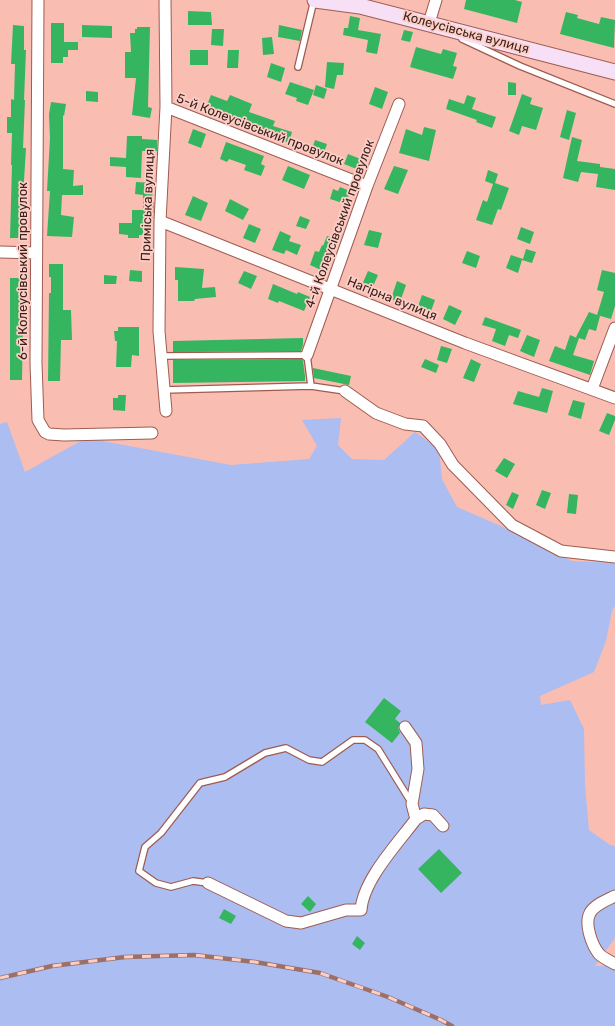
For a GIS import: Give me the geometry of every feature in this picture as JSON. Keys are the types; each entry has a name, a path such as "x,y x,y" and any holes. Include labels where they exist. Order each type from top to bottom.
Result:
{"street":[{"name":"6-й Колеусівський провулок","path":"38,0 36,253 36,363 38,420 45,432 49,434 152,433"},
{"name":"Приміська вулиця","path":"165,0 166,107 160,221 159,331 166,411"},
{"name":"Колеусівська вулиця","path":"315,0 360,6 615,72"},
{"path":"429,23 436,0"},
{"name":"4-й Колеусівський провулок","path":"307,355 367,186 399,104"},
{"name":"5-й Колеусівський провулок","path":"166,107 367,186"},
{"name":"Нагірна вулиця","path":"160,221 465,343 615,398"},
{"path":"0,252 36,253"},
{"path":"592,389 615,328"},
{"path":"345,391 376,413 405,424 423,426 440,444 453,465 512,525 561,551 615,557"},
{"path":"405,727 416,743 418,770 412,804 416,819"},
{"path":"208,883 286,921 301,923 346,910 361,910 362,902 373,875 416,819 424,814 433,815 443,826"},
{"path":"615,896 600,904 590,912 587,922 594,946 600,955 615,964"}],"lane":[{"path":"298,67 315,0"},
{"path":"429,23 520,66 615,104"},
{"path":"162,356 307,355 311,386"},
{"path":"164,390 311,386 345,391"},
{"path":"208,883 193,880 171,887 156,883 140,871 145,847 161,833 200,783 225,777 265,753 286,748 309,760 322,762 353,740 365,740 378,749 412,804"}],"shaded area":[{"path":"341,418 338,445 352,459 384,460 415,432 439,449 442,479 457,507 503,527 572,561 615,563 615,606 612,611 606,641 594,672 540,696 541,705 570,700 584,729 585,784 589,830 610,845 615,846 615,938 595,966 615,966 615,1026 0,1026 0,424 7,422 25,472 86,438 231,465 309,459 317,446 302,420"}],"building":[{"path":"466,0 515,0 522,2 517,23 464,9"},
{"path":"188,11 211,12 212,25 188,25"},
{"path":"566,12 578,15 577,18 599,24 601,17 615,20 614,48 560,34"},
{"path":"350,16 360,18 358,30 381,34 377,54 366,52 368,40 343,35 344,28 348,28"},
{"path":"51,23 64,23 64,42 78,42 78,50 68,50 68,57 63,57 63,63 51,63"},
{"path":"13,25 24,26 24,50 26,50 23,148 26,148 23,197 24,238 10,238 12,133 7,133 7,117 11,117 11,99 14,100 15,64 11,64"},
{"path":"82,25 112,26 112,38 82,37"},
{"path":"279,25 302,30 300,41 278,37"},
{"path":"137,27 150,27 148,107 152,108 150,118 132,115 136,78 125,78 125,52 131,52 130,33 135,33 135,29 137,29"},
{"path":"212,29 224,29 223,46 211,45"},
{"path":"404,30 413,32 410,42 401,40"},
{"path":"272,37 274,54 263,55 262,38"},
{"path":"416,47 441,54 443,49 457,53 453,66 457,67 453,79 410,67"},
{"path":"190,50 208,50 208,65 190,65"},
{"path":"228,50 239,50 238,68 227,68"},
{"path":"327,62 344,63 343,75 337,75 334,89 325,87"},
{"path":"271,63 285,68 281,82 267,77"},
{"path":"290,82 314,90 308,105 296,101 297,98 285,94"},
{"path":"508,82 516,83 516,95 508,95"},
{"path":"316,85 327,89 324,99 313,95"},
{"path":"375,87 388,92 382,109 369,104"},
{"path":"86,91 98,92 98,102 86,101"},
{"path":"522,94 532,98 530,104 543,108 536,130 522,126 519,135 509,131"},
{"path":"211,95 227,101 230,95 252,104 249,112 275,121 273,126 292,132 289,143 205,110"},
{"path":"467,95 476,98 472,109 496,117 492,128 476,122 477,120 446,109 449,99 464,104"},
{"path":"51,102 66,104 64,116 63,115 63,169 74,170 73,186 83,185 83,195 62,195 61,215 74,217 72,237 47,236 50,191 47,191 50,138 49,114"},
{"path":"567,110 576,113 569,140 560,137"},
{"path":"424,127 436,130 429,161 399,153 406,129 422,135"},
{"path":"193,129 206,134 201,148 188,143"},
{"path":"127,136 142,136 142,139 157,140 157,151 142,151 141,178 126,177 126,167 110,166 110,157 126,158"},
{"path":"572,137 582,140 577,161 600,164 600,167 615,169 615,190 596,187 598,174 581,172 578,182 563,178"},
{"path":"315,140 327,144 323,155 311,152"},
{"path":"226,142 264,156 261,164 265,166 261,176 244,170 246,165 229,159 227,162 220,159"},
{"path":"348,154 363,160 359,170 344,164"},
{"path":"288,166 310,175 304,189 282,180"},
{"path":"394,166 408,170 398,194 384,189"},
{"path":"488,170 498,174 495,183 509,188 501,210 498,209 492,225 476,220 483,200 487,202 493,184 485,181"},
{"path":"136,182 153,183 153,218 143,218 143,235 139,235 139,238 128,238 128,235 119,234 119,223 132,223 132,210 143,210 143,195 135,194"},
{"path":"340,187 350,191 346,204 330,199 333,189 338,191"},
{"path":"193,196 208,203 201,221 185,215"},
{"path":"230,199 249,209 243,220 225,211"},
{"path":"300,216 310,220 306,229 296,226"},
{"path":"249,224 261,229 255,243 243,238"},
{"path":"521,227 534,232 530,244 517,239"},
{"path":"369,230 382,233 378,248 364,245"},
{"path":"280,231 291,236 289,241 301,245 297,255 286,250 284,254 272,250"},
{"path":"327,236 336,239 332,250 330,249 329,254 327,253 321,270 310,265 315,251 319,252"},
{"path":"526,249 536,252 532,263 522,260 518,273 506,268 511,255 523,259"},
{"path":"467,251 480,256 476,268 462,263"},
{"path":"49,264 63,264 63,310 71,310 72,340 61,340 60,381 48,381 49,293 51,293"},
{"path":"175,267 204,269 202,288 215,287 216,297 195,299 194,301 178,301 178,280 175,280"},
{"path":"130,270 142,271 142,282 129,281"},
{"path":"602,270 615,273 615,306 611,319 597,315 604,292 597,290"},
{"path":"244,271 257,276 251,289 238,283"},
{"path":"368,271 378,275 371,291 361,287"},
{"path":"104,275 117,276 116,284 104,284"},
{"path":"10,278 20,278 20,318 23,318 22,380 10,380"},
{"path":"397,281 406,285 400,302 391,299"},
{"path":"273,284 297,294 298,292 310,297 304,311 279,301 278,303 268,299"},
{"path":"422,295 435,300 430,314 417,309"},
{"path":"449,305 462,311 455,325 443,319"},
{"path":"589,312 600,316 596,331 589,329 585,340 579,338 573,355 594,361 590,375 549,361 555,346 565,350 570,335 577,338 576,337"},
{"path":"485,317 521,330 518,338 509,335 505,346 492,341 496,329 482,325"},
{"path":"118,327 139,327 139,356 132,355 131,367 116,367 117,341 115,341 114,331 118,331"},
{"path":"527,335 540,340 534,357 520,351"},
{"path":"303,338 301,351 173,352 173,341"},
{"path":"441,346 452,349 447,363 437,360"},
{"path":"302,359 305,381 173,383 173,360"},
{"path":"425,359 439,365 436,373 421,367"},
{"path":"471,359 481,364 474,382 463,378"},
{"path":"313,368 351,376 349,385 314,378"},
{"path":"542,388 553,391 547,413 513,404 518,391 539,397"},
{"path":"118,395 126,395 125,411 113,410 113,398 118,398"},
{"path":"573,400 585,403 581,419 568,415"},
{"path":"607,413 615,416 615,420 609,435 599,431"},
{"path":"504,458 515,464 507,478 495,471"},
{"path":"542,490 551,493 545,509 536,505"},
{"path":"512,492 519,495 513,509 506,505"},
{"path":"569,494 578,495 576,514 567,513"},
{"path":"384,698 401,711 395,719 400,723 398,728 400,733 392,743 365,722"},
{"path":"439,849 462,873 441,893 418,869"},
{"path":"308,896 316,904 310,912 301,904"},
{"path":"224,909 236,916 231,924 219,918"},
{"path":"357,936 365,943 360,950 352,944"}],"railway":[{"path":"0,978 52,966 125,957 194,955 255,962 320,973 388,997 452,1026"}]}
